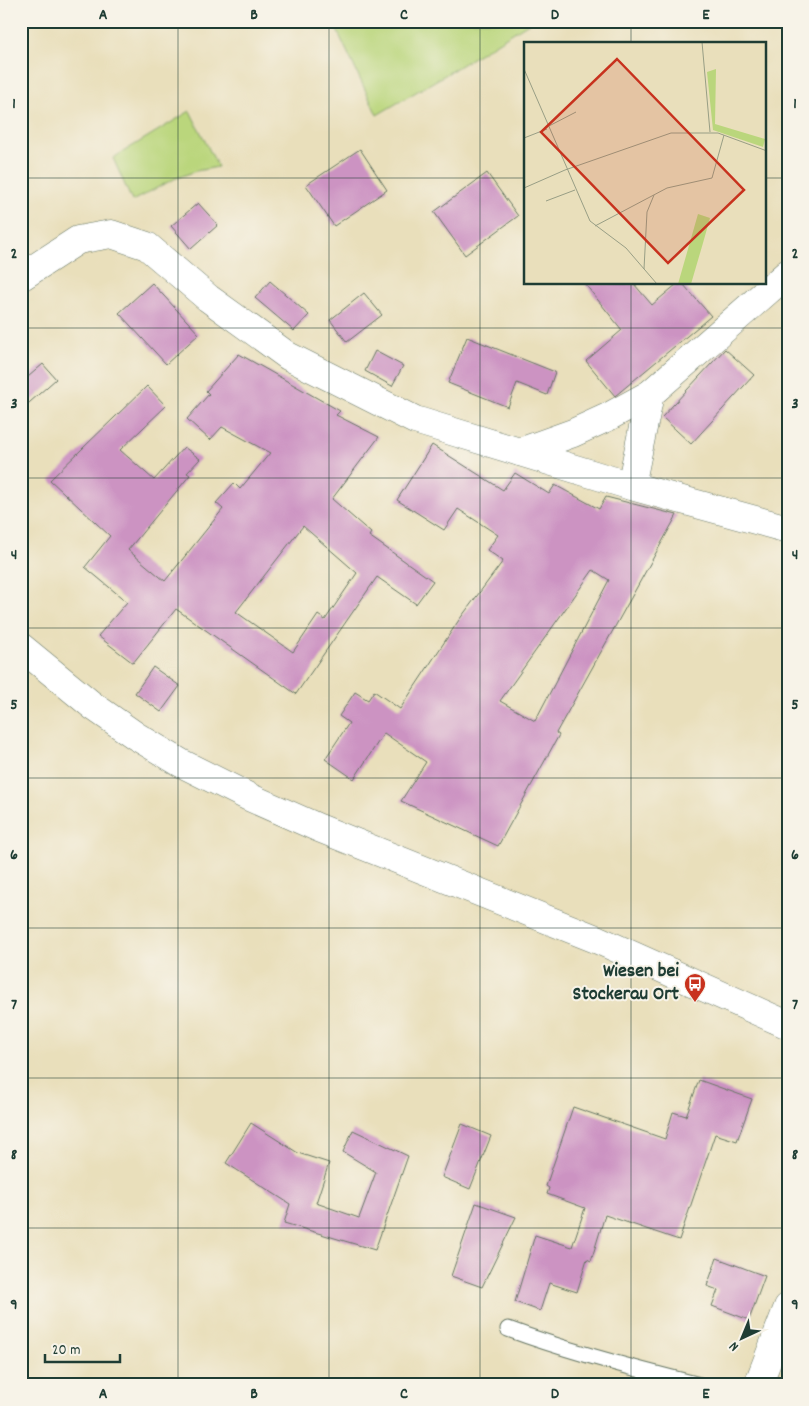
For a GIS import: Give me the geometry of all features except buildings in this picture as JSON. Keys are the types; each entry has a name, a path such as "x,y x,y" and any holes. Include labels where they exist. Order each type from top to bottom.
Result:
{"street":[{"path":"21,277 78,240 111,234 147,246 208,298 288,356 415,420 631,486 788,530"},
{"path":"520,452 573,432 650,394 788,273"},
{"path":"631,486 650,394"},
{"path":"21,647 93,706 136,736 181,763 249,797 319,828 596,939 788,1025"},
{"path":"758,1385 788,1307"}],"lane":[{"path":"508,1329 631,1368 700,1385"}],"green space":[{"path":"348,21 532,21 377,115 336,28"},
{"path":"190,111 218,167 196,171 174,179 132,201 113,158"}],"place":[{"name":"Wiesen bei Stockerau Ort","path":"695,1003"}]}
